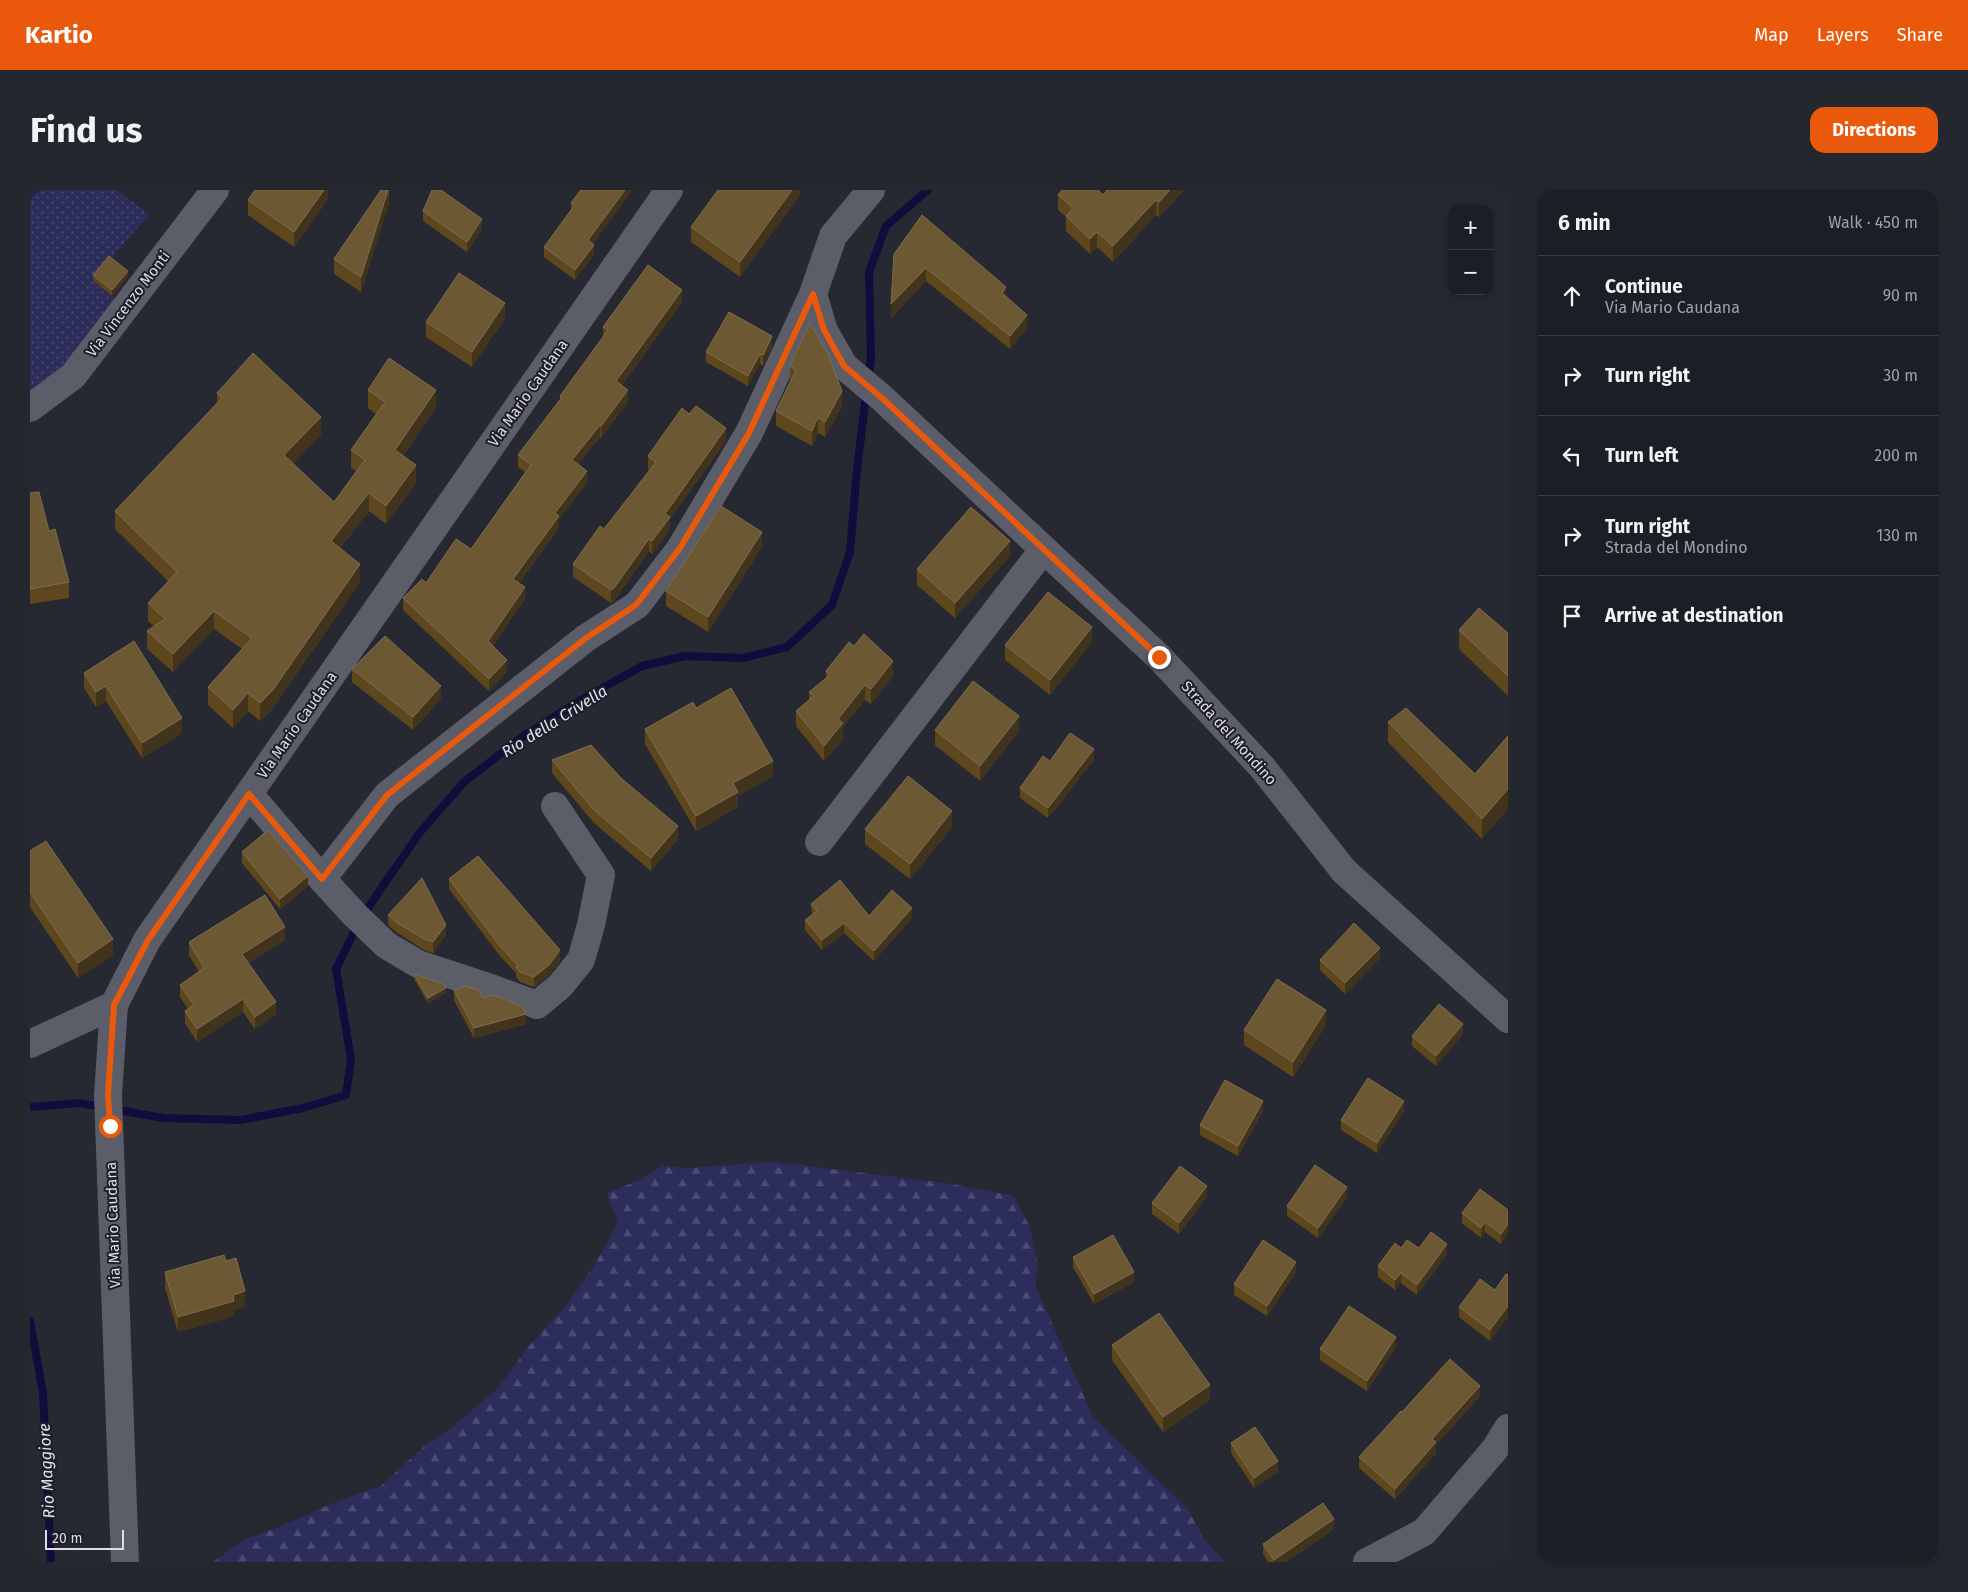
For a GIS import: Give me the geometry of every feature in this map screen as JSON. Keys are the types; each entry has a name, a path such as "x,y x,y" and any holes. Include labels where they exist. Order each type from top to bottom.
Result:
{"street":[{"name":"Via Vincenzo Monti","path":"30,408 72,376 215,190"},
{"name":"Via Mario Caudana","path":"125,1562 108,1095 114,1005 148,940 669,190"},
{"path":"322,879 387,795 586,638 636,605 680,548 749,433 813,294 833,236 871,190"},
{"name":"Strada del Mondino","path":"813,294 824,330 844,366 882,398 1159,657 1262,767 1344,871 1508,1019"},
{"path":"820,842 1043,550"},
{"path":"249,794 322,879 386,945 418,964 537,1005 560,986 581,960 591,925 601,875 555,806"},
{"path":"30,1044 114,1005"},
{"path":"1367,1562 1424,1532 1495,1449 1508,1428"}],"green space":[{"path":"38,190 117,190 149,214 93,280 116,299 62,369 30,390 30,198"},
{"path":"776,1162 952,1184 1014,1196 1029,1225 1037,1259 1036,1287 1093,1417 1188,1509 1205,1541 1225,1562 213,1562 244,1540 331,1504 381,1486 422,1448 455,1425 498,1388 529,1346 568,1303 594,1266 618,1223 607,1193 637,1181 663,1166 689,1168"}],"building":[{"path":"255,190 324,190 294,232 248,200"},
{"path":"381,190 388,190 361,277 334,259"},
{"path":"432,190 441,190 482,219 467,242 423,211"},
{"path":"581,190 625,190 588,240 594,245 575,270 544,247 574,206 571,203"},
{"path":"718,190 792,190 740,262 691,227"},
{"path":"1062,190 1098,190 1103,195 1107,190 1170,190 1159,202 1156,200 1113,246 1097,232 1090,239 1066,216 1073,208 1058,195"},
{"path":"922,215 1006,287 1002,293 1027,315 1010,336 926,268 891,304 894,254"},
{"path":"109,256 128,271 112,290 93,275"},
{"path":"648,265 682,290 616,381 628,390 572,460 587,471 555,513 559,516 513,579 525,587 488,641 507,660 489,679 403,598 422,579 426,583 456,539 471,549 531,465 518,455 562,397 560,396 608,330 603,327"},
{"path":"459,273 505,303 472,352 426,322"},
{"path":"729,312 772,336 763,355 760,354 748,376 706,352"},
{"path":"810,323 828,354 842,391 825,422 818,417 812,431 776,411 796,370 790,366"},
{"path":"253,353 321,417 284,455 334,502 365,460 351,450 385,402 368,390 389,358 436,390 395,450 416,465 386,506 369,493 331,541 360,564 273,690 260,703 248,693 233,710 208,687 252,638 214,611 173,654 147,631 165,619 148,603 177,572 115,511 222,398 217,393"},
{"path":"696,406 726,428 665,514 670,517 652,541 649,539 611,590 573,564 600,526 604,529 656,462 648,456 682,408 689,414"},
{"path":"39,492 49,531 55,529 69,582 30,589 30,493"},
{"path":"721,506 762,532 708,617 666,591"},
{"path":"971,507 1010,541 955,603 917,569"},
{"path":"1048,592 1092,627 1050,680 1005,645"},
{"path":"1479,608 1508,633 1508,676 1459,630"},
{"path":"864,634 893,661 871,689 865,685 838,719 843,723 824,746 796,711 814,696 809,692 830,675 826,671 849,642 854,646"},
{"path":"385,636 441,686 413,717 352,669"},
{"path":"134,641 182,718 142,743 106,686 96,692 84,673"},
{"path":"973,681 1019,716 980,766 935,730"},
{"path":"731,688 773,761 733,783 738,792 696,816 645,729 693,702 696,708"},
{"path":"1406,708 1475,774 1508,736 1508,789 1482,819 1388,722"},
{"path":"1070,733 1094,749 1048,808 1020,788 1043,756 1050,761"},
{"path":"591,745 621,778 678,826 651,858 594,810 552,760"},
{"path":"908,776 952,811 910,864 865,829"},
{"path":"268,830 308,876 280,899 242,852"},
{"path":"46,841 113,939 78,963 30,892 30,851"},
{"path":"478,856 560,950 549,965 534,977 520,972 516,967 518,966 500,946 449,879"},
{"path":"422,878 446,925 433,942 424,939 388,915"},
{"path":"840,880 869,916 892,890 912,908 874,951 844,923 822,940 805,920 817,911 811,904"},
{"path":"265,895 285,927 242,954 276,1002 255,1017 243,999 197,1029 185,1011 194,1005 180,985 204,968 189,942"},
{"path":"1354,923 1380,948 1345,983 1320,960"},
{"path":"414,974 443,984 446,988 428,998"},
{"path":"1277,979 1326,1010 1293,1062 1244,1030"},
{"path":"465,986 479,990 483,998 493,995 522,1006 526,1014 474,1028 454,990"},
{"path":"1439,1004 1463,1024 1436,1056 1412,1036"},
{"path":"1368,1078 1404,1101 1377,1143 1341,1120"},
{"path":"1225,1080 1263,1101 1238,1146 1200,1125"},
{"path":"1315,1165 1347,1187 1318,1228 1287,1206"},
{"path":"1180,1166 1207,1186 1179,1223 1152,1203"},
{"path":"1480,1189 1508,1210 1508,1224 1501,1234 1485,1222 1481,1228 1462,1213"},
{"path":"1431,1232 1447,1244 1417,1285 1401,1273 1395,1280 1378,1266 1395,1243 1401,1248 1407,1240 1419,1248"},
{"path":"1113,1235 1134,1272 1094,1294 1073,1257"},
{"path":"1263,1240 1296,1262 1267,1306 1234,1284"},
{"path":"224,1255 226,1261 236,1258 245,1291 233,1295 234,1301 178,1317 165,1272"},
{"path":"1506,1274 1508,1275 1508,1306 1490,1330 1459,1307 1480,1279 1495,1290"},
{"path":"1349,1306 1396,1337 1367,1381 1320,1349"},
{"path":"1159,1313 1210,1385 1163,1417 1112,1345"},
{"path":"1450,1359 1480,1386 1432,1439 1436,1442 1395,1489 1359,1457"},
{"path":"1255,1427 1278,1461 1254,1478 1231,1443"},
{"path":"1323,1503 1334,1519 1274,1560 1263,1544"}],"waterway":[{"name":"Rio della Crivella","path":"868,380 871,359 869,272 886,226 928,190"},
{"name":"Rio della Crivella","path":"30,1107 79,1103 163,1118 240,1120 303,1108 346,1095 351,1059 336,969 358,924 380,890 421,831 464,782 525,735 581,700 642,666 685,656 743,658 787,647 832,605 850,552 866,394"},
{"name":"Rio Maggiore","path":"30,1321 43,1393 51,1562"}],"route":[{"path":"110,1126 108,1095 114,1005 148,940 249,794 322,879 387,795 586,638 636,605 680,548 749,433 813,294 824,330 844,366 882,398 1159,657"}]}
